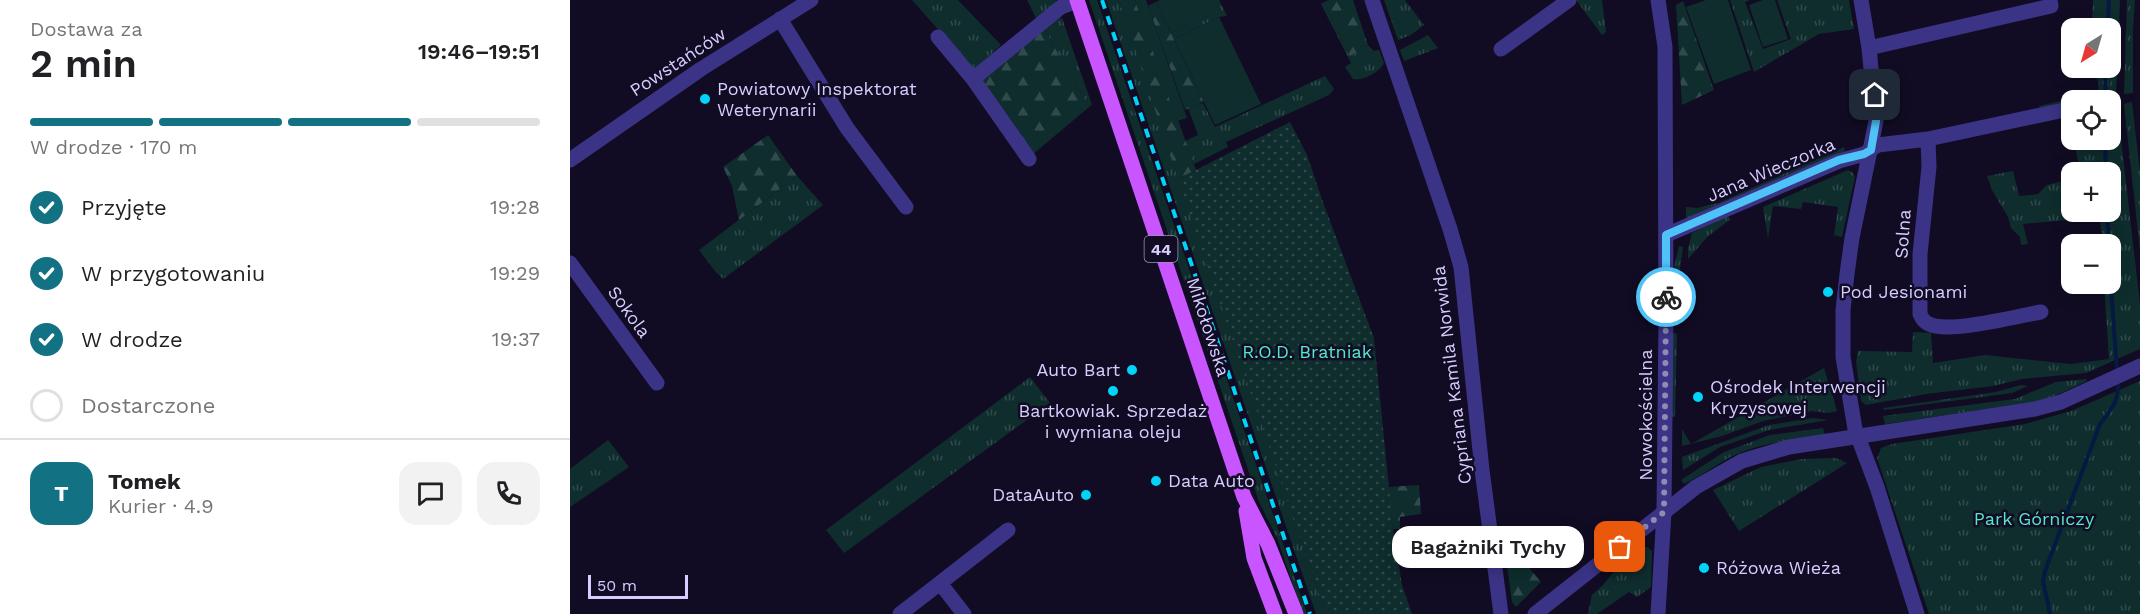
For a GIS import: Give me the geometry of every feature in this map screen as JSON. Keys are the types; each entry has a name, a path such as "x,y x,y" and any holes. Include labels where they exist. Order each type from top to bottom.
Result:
{"main road":[{"name":"Mikołowska","path":"1077,1 1244,497 1268,544 1296,614"},
{"name":"Mikołowska","path":"1244,497 1254,558 1275,614"}],"street":[{"name":"Powstańców","path":"570,160 701,69 811,0"},
{"name":"Cypriana Kamila Norwida","path":"1372,0 1461,267 1482,470 1500,614"},
{"path":"1501,49 1569,0"},
{"name":"Nowokościelna","path":"1658,0 1665,47 1666,235 1664,512 1658,614"},
{"path":"1861,0 1869,48 1876,121 1852,238 1843,310 1845,379 1857,437 1877,487 1917,614"},
{"path":"1869,48 2051,6 2050,0"},
{"path":"973,79 1061,7 1077,1"},
{"path":"780,19 848,128 906,207"},
{"path":"938,38 973,79 1029,159"},
{"name":"Jana Wieczorka","path":"1666,235 1839,160 1864,154 1878,145 1928,139 2061,111"},
{"name":"Solna","path":"1928,139 1929,167 1920,254 1920,314 1922,319 1931,325 1953,327 2041,312"},
{"name":"Sokola","path":"570,263 657,383"},
{"path":"1535,614 1696,487 1742,461 1789,447 2035,410 2061,402 2139,367"},
{"path":"900,614 1008,530"},
{"path":"940,583 964,614"}],"green space":[{"path":"912,0 958,0 1001,45 974,70"},
{"path":"1027,0 1056,1 1046,14 1037,20"},
{"path":"1089,0 1097,0 1307,614 1303,614 1277,538 1259,502"},
{"path":"1106,0 1119,0 1326,614 1316,614"},
{"path":"1119,0 1135,0 1196,170 1178,179"},
{"path":"1135,0 1146,0 1187,118 1177,121"},
{"path":"1160,0 1215,0 1220,10 1171,33 1156,2"},
{"path":"1215,0 1219,0 1227,16 1219,17 1174,39 1171,33 1219,10"},
{"path":"1353,0 1368,45 1362,46 1350,57 1324,2"},
{"path":"1384,0 1405,0 1424,25 1411,35 1398,40"},
{"path":"1576,0 1602,0 1606,32 1602,35"},
{"path":"1706,0 1728,0 1751,70 1714,84 1686,7"},
{"path":"1730,0 1750,0 1745,2 1763,49 1791,39 1777,0 1849,0 1854,29 1819,34 1754,72"},
{"path":"1763,0 1775,0 1788,39 1763,47 1749,5"},
{"path":"2093,0 2120,0 2119,18 2092,18"},
{"path":"2127,0 2135,0 2133,93 2124,94"},
{"path":"1683,1 1714,90 1682,105 1676,5"},
{"path":"1156,2 1204,102 1185,110 1148,6"},
{"path":"1324,2 1350,57 1362,46 1368,45 1374,51 1379,50 1384,63 1375,73 1362,79 1353,79 1345,67 1351,63 1321,4"},
{"path":"1219,17 1261,104 1215,125 1174,39"},
{"path":"1062,18 1092,105 1089,107 1044,29 1055,19"},
{"path":"1044,29 1089,107 1032,155 981,78"},
{"path":"1428,35 1438,48 1404,61 1400,50"},
{"path":"1325,76 1334,89 1329,95 1226,142 1228,147 1194,164 1185,141 1198,135 1188,108 1203,103 1215,127"},
{"path":"2097,78 2117,78 2116,90 2099,90"},
{"path":"2061,101 2061,107 2042,111 2039,106"},
{"path":"2132,102 2140,172 2140,251 2124,105"},
{"name":"R.O.D. Bratniak","path":"1290,122 1307,155 1374,338 1393,529 1402,585 1412,614 1326,614 1178,179"},
{"path":"768,135 797,176 739,220 732,186 723,167"},
{"path":"2121,139 2140,304 2140,349 2086,373 2022,379 1993,386 1926,394 1866,405 1861,401 1856,362 1858,351 1912,352 1913,332 1931,333 1933,363 1985,355 2071,364 2109,359 2105,294 2121,294 2121,234 2101,234 2100,222 2121,222 2121,162 2078,162 2076,150 2121,150"},
{"path":"1844,147 1845,151 1692,219 1686,218 1686,207 1697,208 1718,203"},
{"path":"1848,170 1855,177 1842,237 1834,235 1838,207 1803,202 1801,209 1773,206 1768,238 1763,207"},
{"path":"2013,171 2019,196 2038,194 2047,185 2061,182 2061,221 2023,224 2028,244 2021,245 2020,237 2011,228 2008,217 1992,190 1987,176"},
{"path":"797,176 823,205 723,279 699,250"},
{"path":"1727,215 1730,220 1708,236 1688,259 1692,233"},
{"path":"1679,246 1683,247 1675,298 1674,268"},
{"path":"1677,334 1675,417 1672,417 1672,335"},
{"path":"1824,368 1837,411 1829,413 1812,411 1763,421 1692,444"},
{"path":"1030,377 1050,403 844,553 826,530"},
{"path":"2086,379 2087,381 2048,399 2027,403 1885,424 1883,416 2015,399 2056,382"},
{"name":"Park Górniczy","path":"2140,381 2140,614 1929,614 1877,458 1881,448 1892,444 2025,424 2071,411"},
{"path":"2021,385 2028,386 2012,393 1884,410 1883,408 1996,392"},
{"path":"1813,418 1828,420 1769,430 1720,447 1683,470 1682,457 1769,425"},
{"path":"1823,428 1825,435 1772,444 1742,452 1684,484 1681,480 1724,452 1770,435"},
{"path":"1682,429 1691,444 1682,446"},
{"path":"608,440 629,467 570,507 570,469"},
{"path":"1836,458 1847,463 1739,531 1713,490 1761,467 1802,459"},
{"path":"1419,485 1421,514 1400,517 1400,529 1393,529 1388,487"},
{"path":"1503,537 1541,582 1516,607 1512,602"},
{"path":"1642,547 1647,547 1652,551 1651,587 1637,597 1629,592 1597,614 1588,614 1592,595 1620,564"}],"waterway":[{"path":"2108,18 2109,0"},
{"path":"2105,90 2106,78"},
{"path":"2105,150 2106,162"},
{"path":"2108,222 2108,234"},
{"path":"2112,294 2117,372"},
{"path":"2050,614 2043,581 2045,571 2100,424 2116,399 2118,379"}],"railway":[{"path":"1102,0 1310,614"}],"way so far":[{"path":"1620,547 1664,512 1666,297"}],"place":[{"name":"Powiatowy Inspektorat Weterynarii","path":"705,99"},
{"name":"Pod Jesionami","path":"1828,292"},
{"name":"Auto Bart","path":"1132,370"},
{"name":"Bartkowiak. Sprzedaż i wymiana oleju","path":"1113,391"},
{"name":"Ośrodek Interwencji Kryzysowej","path":"1698,397"},
{"name":"Data Auto","path":"1156,481"},
{"name":"DataAuto","path":"1086,495"},
{"name":"Bagażniki Tychy","path":"1620,547"},
{"name":"Różowa Wieża","path":"1704,568"}],"route":[{"path":"1666,297 1666,235 1839,160 1871,150 1876,121 1875,95"}]}
